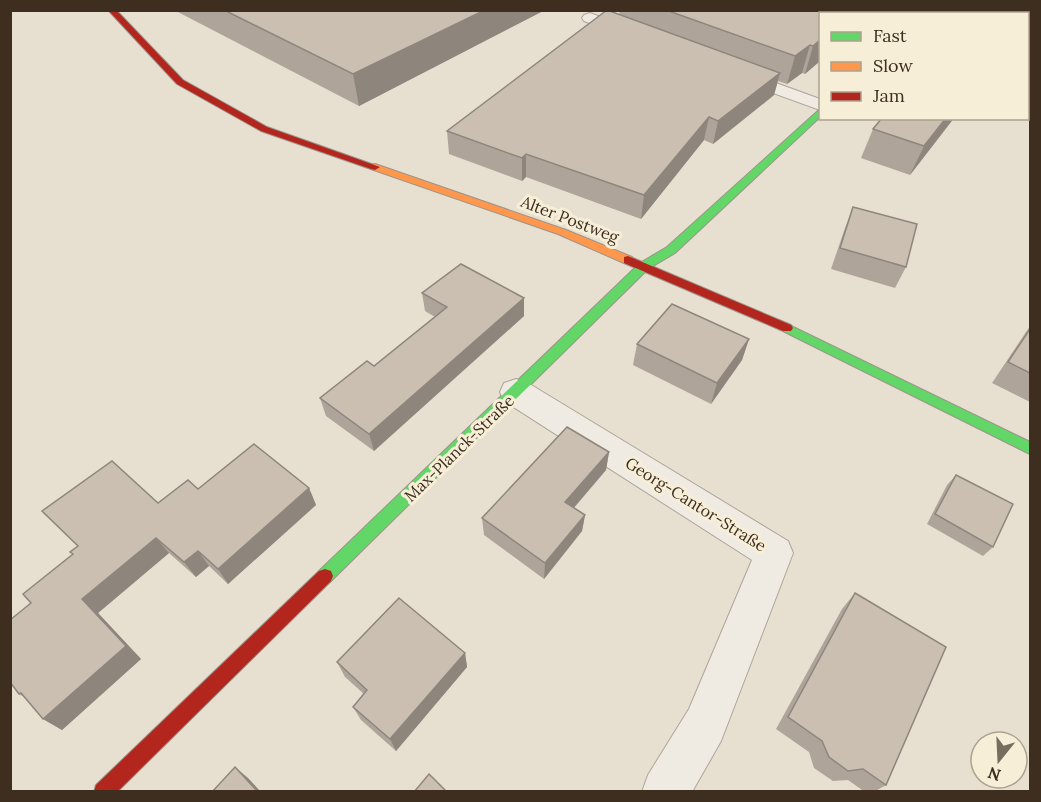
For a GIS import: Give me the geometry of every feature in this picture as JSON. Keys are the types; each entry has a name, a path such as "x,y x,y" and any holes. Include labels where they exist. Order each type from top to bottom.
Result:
{"street":[{"name":"Alter Postweg","path":"111,10 180,82 264,129 562,232 644,266 793,330 1030,448"},
{"name":"Max-Planck-Straße","path":"103,792 644,266 671,250 819,112"},
{"name":"Georg-Cantor-Straße","path":"516,392 774,553 705,725 665,792"}],"lane":[{"path":"590,18 644,38"},
{"path":"730,71 819,105"}],"building":[{"path":"224,10 485,10 353,74"},
{"path":"607,10 780,73 718,121 709,117 644,195 526,154 522,158 447,131"},
{"path":"666,10 860,10 858,12 819,12 819,41 795,56"},
{"path":"977,10 1030,10 1029,13 976,12"},
{"path":"880,120 944,120 924,146 873,129"},
{"path":"853,207 917,224 906,267 840,248"},
{"path":"461,264 524,298 369,434 320,398 367,361 374,366 447,307 422,293"},
{"path":"672,304 749,339 717,383 637,344"},
{"path":"1030,329 1030,373 1008,362"},
{"path":"567,427 609,452 565,502 585,515 545,563 482,518"},
{"path":"254,444 309,488 218,569 198,551 184,562 156,538 82,599 126,646 43,719 10,682 10,620 31,603 23,594 73,554 70,552 78,546 42,511 112,461 158,503 188,480 198,489"},
{"path":"956,475 1013,504 993,547 935,514"},
{"path":"855,593 946,647 886,785 863,769 848,771 829,757 822,741 788,717"},
{"path":"399,598 465,653 390,739 353,707 367,690 337,662"},
{"path":"235,767 258,792 212,792"},
{"path":"429,774 447,792 414,792"}],"traffic: fast":[{"path":"325,576 644,266 671,250 819,113"},
{"path":"787,328 1030,448"}],"traffic: slow":[{"path":"375,167 562,232 628,260"}],"traffic: jam":[{"path":"111,10 180,82 264,129 375,167"},
{"path":"628,260 787,328"},
{"path":"103,792 325,576"}]}
